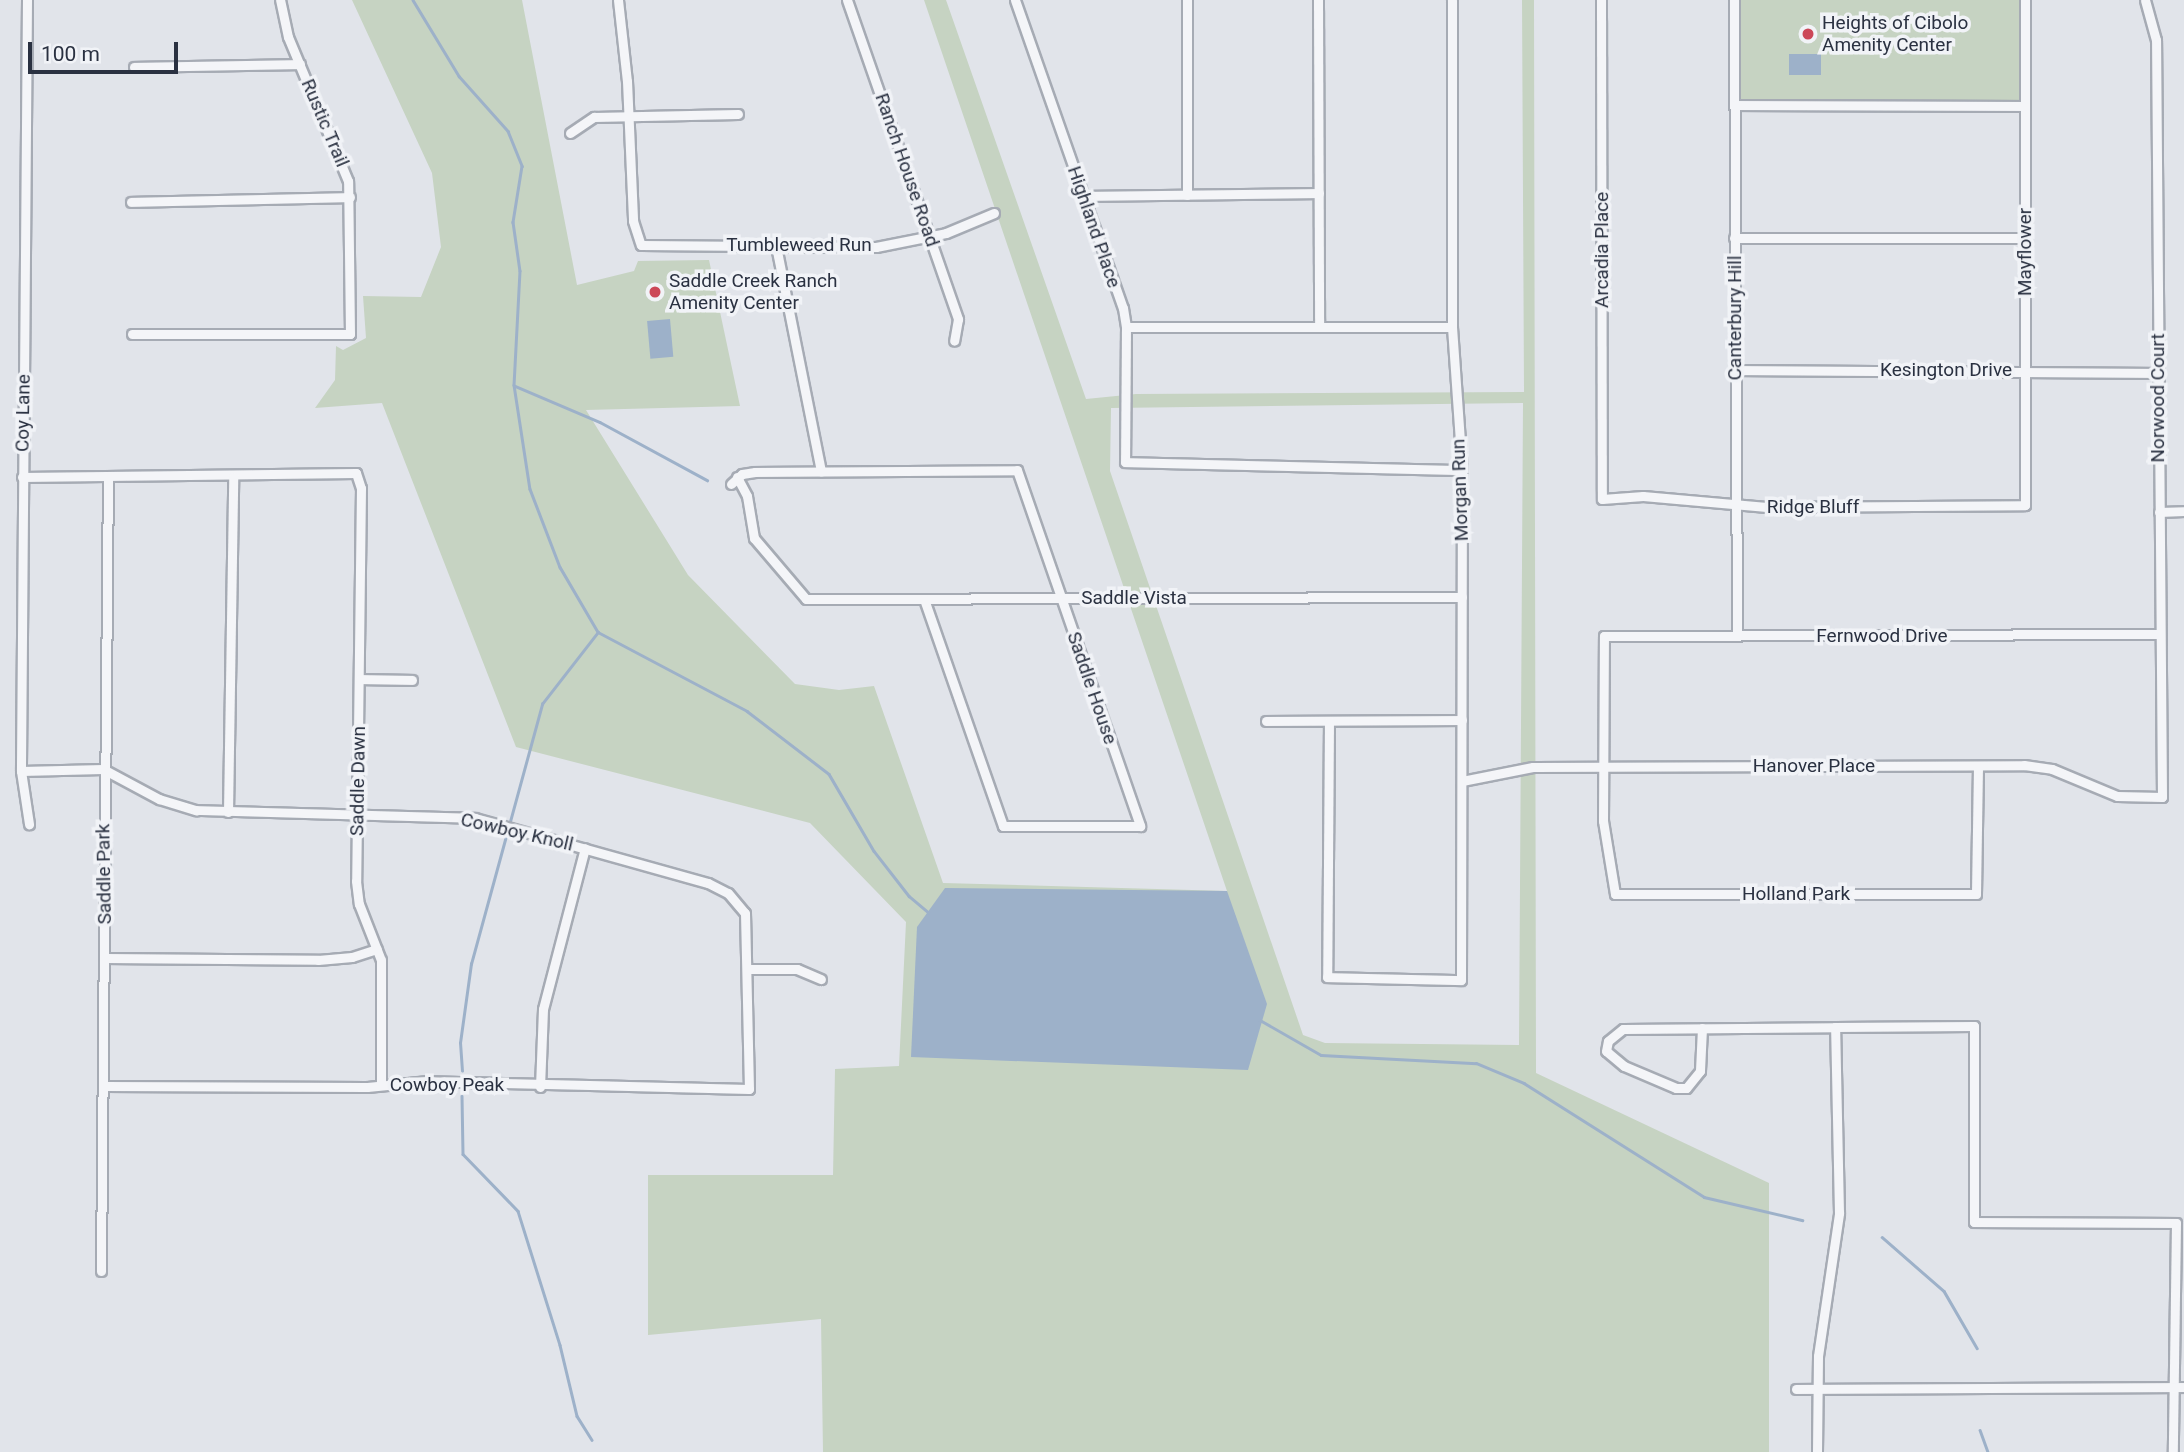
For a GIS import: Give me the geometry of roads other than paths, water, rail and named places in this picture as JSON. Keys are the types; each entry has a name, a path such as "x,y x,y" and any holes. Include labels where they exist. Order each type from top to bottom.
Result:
{"street":[{"name":"Coy Lane","path":"27,0 21,771 29,824"},
{"name":"Rustic Trail","path":"132,334 351,334 350,197 340,154 300,64 280,0"},
{"path":"618,0 628,114"},
{"name":"Ranch House Road","path":"847,0 958,319 954,341"},
{"name":"Highland Place","path":"1014,0 1084,196 1126,327 1125,462 1462,470"},
{"path":"1186,195 1187,0"},
{"path":"1318,0 1320,327"},
{"name":"Morgan Run","path":"1329,721 1327,977 1461,980 1462,470 1452,327 1452,0"},
{"name":"Arcadia Place","path":"1601,0 1602,499"},
{"name":"Canterbury Hill","path":"1734,0 1737,636"},
{"name":"Mayflower","path":"2025,0 2025,505"},
{"name":"Norwood Court","path":"2144,0 2156,40 2162,797"},
{"path":"134,67 300,64"},
{"path":"1734,105 2024,106"},
{"path":"570,133 594,117 628,114 738,114"},
{"name":"Tumbleweed Run","path":"628,114 633,221 641,245 876,247 930,236 994,213"},
{"path":"1084,196 1320,193"},
{"path":"131,202 350,197"},
{"path":"1734,238 2025,238"},
{"path":"776,246 821,471"},
{"path":"1126,327 1452,327"},
{"name":"Kesington Drive","path":"1735,370 2158,373"},
{"name":"Saddle House","path":"821,471 1017,470 1140,826 1003,826 924,599"},
{"name":"Saddle Vista","path":"821,471 755,472 734,481 747,496 754,538 806,599 1462,597"},
{"name":"Saddle Dawn","path":"233,477 356,473 361,488 357,893 383,971 381,1085"},
{"name":"Saddle Park","path":"101,1271 105,958 103,769 108,476"},
{"path":"22,477 233,477 228,812"},
{"name":"Ridge Bluff","path":"1602,499 1643,496 1735,506 2025,505"},
{"path":"2159,512 2184,511"},
{"name":"Fernwood Drive","path":"1603,767 1604,636 2160,634"},
{"path":"360,679 412,680"},
{"path":"1266,721 1462,720"},
{"name":"Hanover Place","path":"1462,781 1527,767 1979,766 2052,769 2096,791 2162,797"},
{"name":"Holland Park","path":"1603,767 1605,849 1615,894 1976,894 1979,766"},
{"name":"Cowboy Knoll","path":"21,771 103,769 159,799 228,812 358,813 475,818 586,848 728,893 745,913 749,970 749,1089"},
{"path":"540,1087 543,1009 586,848"},
{"path":"105,958 318,960 352,957 377,949"},
{"path":"749,970 797,969 821,979"},
{"path":"1817,1452 1823,1309 1839,1213 1835,1027"},
{"path":"1702,1028 1700,1071 1686,1088 1676,1088 1624,1066 1606,1051 1608,1041 1623,1029 1702,1028 1835,1027 1974,1027 1974,1222 2176,1223 2179,1387 2173,1452"},
{"name":"Cowboy Peak","path":"104,1086 381,1085 428,1081 540,1087 749,1089"},
{"path":"1796,1389 2179,1387"}],"water":[{"path":"1789,54 1821,54 1821,75 1789,75"},
{"path":"670,319 673,357 650,359 647,321"},
{"path":"945,888 1227,891 1267,1004 1248,1070 911,1057 917,927"}],"waterway":[{"path":"413,0 459,76 508,131 522,166 513,222 520,271 514,385 530,489 560,567 598,632 747,711 829,774 874,851 909,896 928,912"},
{"path":"515,386 600,422 707,480"},
{"path":"462,1071 460,1043 471,964 542,704 598,632"},
{"path":"1260,1020 1321,1055 1476,1063 1524,1083 1704,1197 1802,1220"},
{"path":"462,1096 463,1154 518,1211 560,1345 577,1416 592,1440"},
{"path":"1882,1237 1944,1291 1977,1348"},
{"path":"1980,1430 1988,1452"}],"place":[{"name":"Heights of Cibolo Amenity Center","path":"1808,34"},
{"name":"Saddle Creek Ranch Amenity Center","path":"655,292"}]}
